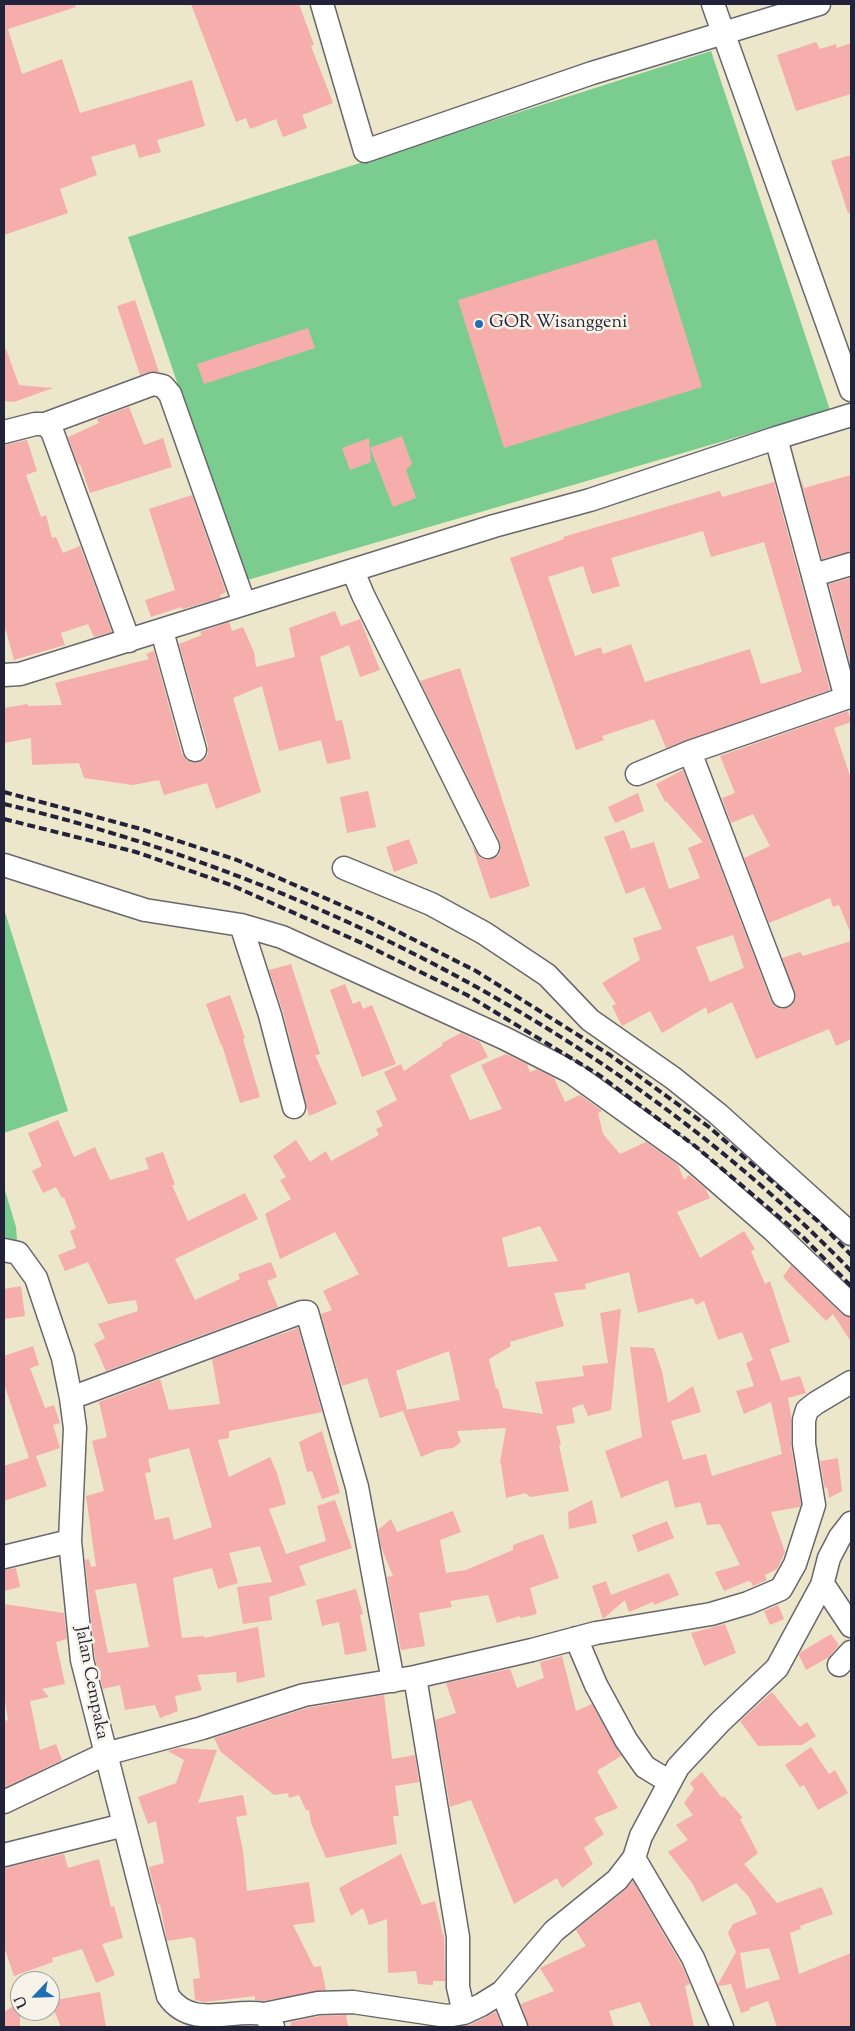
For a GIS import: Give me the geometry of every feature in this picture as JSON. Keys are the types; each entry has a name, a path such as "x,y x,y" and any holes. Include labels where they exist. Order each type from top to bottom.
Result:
{"street":[{"path":"322,4 364,151 592,73 819,4"},
{"path":"713,4 851,390"},
{"path":"4,432 35,424 45,424 153,384 163,386 170,394 244,603"},
{"path":"4,675 20,674 494,526 590,500 851,415"},
{"path":"45,424 52,431 129,641"},
{"path":"637,774 690,752 848,698 776,438"},
{"path":"814,575 851,564"},
{"path":"354,571 363,595 488,847"},
{"path":"162,631 195,750"},
{"path":"690,752 782,996"},
{"path":"4,865 145,910 241,925 282,937 504,1038 571,1072 688,1156 774,1231 851,1305"},
{"path":"344,868 430,904 484,933 547,974 584,1016 673,1078 718,1114 851,1234"},
{"path":"241,925 270,1015 294,1108"},
{"name":"Jalan Cempaka","path":"11,1252 36,1278 63,1358 71,1398 74,1428 70,1541 82,1660 168,1996 175,2006 188,2013 200,2016 254,2013 269,2021 318,2003 353,2002 448,2016 461,2000"},
{"path":"71,1398 302,1312 307,1312 357,1487 404,1679 458,1937 461,2000 502,1992 554,1931 618,1880 634,1858 641,1836 668,1780 678,1766 720,1722 777,1668 823,1584"},
{"path":"851,1382 807,1410 804,1420 804,1444 814,1504 815,1553 823,1584 851,1626"},
{"path":"4,1802 106,1759 304,1695 404,1679 576,1638 639,1625 711,1614 748,1603 781,1589 795,1564 840,1537 851,1523"},
{"path":"4,1558 70,1541"},
{"path":"576,1638 596,1685 626,1740 645,1767 668,1780"},
{"path":"4,1855 121,1815"},
{"path":"634,1858 693,1958 722,2027"},
{"path":"502,1992 516,2027"}],"green space":[{"name":"GOR Wisanggeni","path":"711,51 830,410 244,581 128,237"},
{"path":"4,909 68,1111 4,1133"},
{"path":"4,1187 16,1227 18,1253 4,1250"}],"building":[{"path":"4,4 75,4 76,7 8,29 22,74 62,59 80,113 192,80 205,126 157,140 161,152 139,158 135,144 91,157 97,175 60,189 68,213 4,235"},
{"path":"191,4 299,4 314,45 311,46 333,103 302,115 307,128 283,137 276,119 250,129 246,118 236,122"},
{"path":"816,42 820,49 836,44 837,48 851,43 851,94 796,111 777,55"},
{"path":"851,155 851,212 848,213 831,161"},
{"path":"656,239 702,387 504,448 458,300"},
{"path":"135,300 159,372 149,372 140,375 117,306"},
{"path":"308,328 315,348 204,384 197,364"},
{"path":"4,349 6,349 19,385 53,388 14,402 4,401"},
{"path":"129,407 144,445 163,438 172,467 90,493 68,437 99,423 97,419"},
{"path":"402,436 412,464 406,470 416,498 393,507 370,448"},
{"path":"369,438 371,462 350,470 342,448"},
{"path":"27,440 37,471 26,475 41,517 46,515 52,538 56,537 63,553 80,546 112,632 94,637 88,624 61,633 65,645 14,660 4,624 4,445"},
{"path":"799,474 804,488 851,475 851,551 822,559"},
{"path":"774,482 830,690 666,748 654,719 602,736 604,740 576,750 510,558 564,539 563,537 720,491 722,497","holes":["703,531 711,557 764,542 802,672 761,684 750,649 645,682 631,644 603,654 601,647 575,656 548,577 583,566 592,594 620,586 611,558"]},
{"path":"192,495 226,592 220,595 221,598 183,609 181,607 151,617 145,600 175,590 149,509"},
{"path":"851,578 851,667 829,584"},
{"path":"335,611 341,626 360,619 380,670 360,677 349,645 320,657 336,721 342,720 351,759 327,764 321,740 279,751 262,686 233,698 261,792 216,809 207,783 164,795 159,780 133,785 84,778 79,763 32,765 31,738 4,743 4,708 28,704 28,706 62,705 55,683 149,659 146,654 154,651 182,754 191,763 199,762 205,759 208,754 208,746 179,644 202,635 200,632 229,622 232,631 243,627 254,652 256,667 295,657 289,628"},
{"path":"460,668 530,886 490,899 472,845 480,858 488,860 499,855 500,842 420,681"},
{"path":"848,711 851,722 834,728 851,779 851,934 839,905 833,907 830,898 769,923 744,858 770,846 753,814 731,823 722,798 735,793 720,756"},
{"path":"683,770 774,1006 781,1009 788,1008 796,998 782,958 800,952 803,956 851,941 851,1039 836,1046 829,1029 756,1059 732,1002 708,1014 706,1007 662,1033 650,1011 622,1026 612,1006 616,1004 602,983 640,960 633,938 662,929 644,887 626,894 604,837 624,830 631,849 654,842 669,889 700,878 688,848 703,842 665,802 656,784","holes":["733,935 744,968 710,982 696,947"]},
{"path":"368,791 376,827 347,833 340,797"},
{"path":"638,793 644,811 615,823 608,807"},
{"path":"409,839 418,863 394,872 386,847"},
{"path":"291,964 320,1054 315,1055 337,1104 309,1116 283,1012 269,970"},
{"path":"345,984 353,1004 360,1001 363,1009 372,1005 396,1064 362,1077 330,990"},
{"path":"230,995 245,1038 243,1039 260,1097 240,1103 222,1045 206,1004"},
{"path":"461,1033 480,1042 488,1057 450,1075 470,1120 502,1109 481,1065 506,1054 527,1064 530,1072 537,1069 554,1078 565,1102 580,1095 601,1110 598,1113 603,1134 620,1154 646,1142 678,1165 684,1180 689,1175 705,1188 710,1198 677,1212 700,1258 744,1231 755,1249 751,1251 765,1284 770,1281 790,1342 770,1349 781,1381 800,1376 806,1393 788,1398 791,1416 791,1446 801,1504 800,1507 771,1512 785,1552 777,1569 765,1575 767,1580 753,1586 748,1581 724,1591 715,1572 740,1565 720,1524 707,1525 700,1502 675,1508 668,1480 621,1498 605,1451 642,1437 630,1347 654,1348 662,1371 668,1403 693,1386 701,1412 671,1421 683,1460 706,1454 712,1476 782,1454 771,1402 744,1414 736,1391 754,1386 746,1363 753,1360 742,1332 718,1340 704,1301 696,1305 693,1298 638,1313 629,1272 585,1284 586,1289 554,1293 564,1326 510,1342 511,1346 489,1359 496,1389 498,1388 503,1408 543,1414 535,1382 584,1376 582,1366 608,1363 600,1313 621,1309 611,1410 588,1416 583,1404 572,1408 575,1423 556,1426 569,1491 530,1497 526,1493 506,1498 500,1462 506,1428 457,1431 461,1442 453,1448 437,1450 421,1457 403,1411 380,1418 367,1378 342,1386 321,1314 332,1310 323,1291 359,1274 335,1232 280,1259 265,1214 291,1199 280,1180 286,1177 273,1156 296,1140 310,1162 326,1151 331,1161 379,1135 376,1129 383,1126 376,1111 397,1100 384,1072 401,1064 404,1071 443,1045 442,1043","holes":["540,1226 558,1261 508,1267 502,1238","449,1351 460,1400 406,1410 396,1371"]},
{"path":"58,1120 74,1157 95,1147 110,1180 149,1169 145,1158 163,1152 175,1185 172,1185 188,1221 245,1193 258,1219 175,1259 195,1300 240,1279 238,1274 271,1262 277,1277 267,1281 278,1307 106,1371 94,1344 105,1338 98,1324 138,1311 136,1300 108,1304 88,1262 65,1271 58,1255 76,1248 70,1231 76,1228 64,1197 62,1198 56,1187 43,1193 32,1171 42,1166 28,1133"},
{"path":"791,1265 842,1314 851,1318 851,1342 833,1314 826,1321 783,1277"},
{"path":"21,1286 25,1316 4,1319 4,1289"},
{"path":"298,1328 322,1412 229,1431 229,1438 218,1440 229,1477 270,1457 286,1504 269,1509 286,1554 326,1541 317,1506 335,1500 352,1548 299,1566 306,1585 269,1597 272,1620 243,1624 237,1587 272,1582 260,1546 229,1553 238,1583 218,1589 212,1568 173,1578 182,1638 204,1636 204,1638 258,1627 265,1677 237,1683 236,1672 197,1675 202,1690 175,1696 178,1711 160,1718 155,1705 125,1710 120,1685 103,1689 95,1658 85,1560 89,1559 91,1567 96,1566 86,1496 104,1491 92,1441 107,1437 99,1402 160,1379 169,1410 220,1404 212,1359","holes":["189,1448 212,1527 174,1540 169,1517 155,1520 145,1473 151,1472 148,1459","136,1583 149,1647 108,1653 95,1590"]},
{"path":"33,1346 39,1365 30,1368 45,1408 54,1405 60,1423 53,1425 60,1448 36,1456 47,1486 4,1501 4,1466 29,1458 4,1384 4,1356"},
{"path":"322,1431 340,1493 322,1499 312,1471 307,1472 299,1442"},
{"path":"838,1458 842,1491 829,1498 827,1487 825,1489 820,1461"},
{"path":"592,1500 597,1523 569,1529 568,1512"},
{"path":"453,1511 461,1532 440,1540 446,1573 466,1570 513,1550 513,1545 543,1534 559,1578 530,1588 537,1614 520,1618 520,1616 497,1623 488,1595 450,1601 452,1607 419,1613 425,1646 401,1650 387,1577 393,1576 381,1547 378,1530 391,1519 397,1532"},
{"path":"667,1521 674,1538 638,1552 632,1535"},
{"path":"16,1568 20,1587 4,1591 4,1570"},
{"path":"669,1573 679,1595 654,1605 653,1602 629,1612 625,1600 603,1619 592,1586 606,1581 611,1595"},
{"path":"356,1589 363,1614 360,1615 367,1651 345,1655 339,1622 322,1626 316,1600"},
{"path":"4,1604 64,1613 67,1639 56,1642 65,1684 42,1689 49,1697 30,1701 40,1750 56,1744 62,1760 4,1788 4,1721 8,1720 4,1695"},
{"path":"778,1605 784,1619 770,1625 764,1611"},
{"path":"725,1624 736,1653 704,1666 691,1633"},
{"path":"831,1634 839,1645 829,1657 806,1670 799,1655 801,1652"},
{"path":"562,1656 576,1711 592,1704 621,1756 597,1771 618,1808 594,1818 604,1834 584,1848 593,1864 562,1888 557,1878 514,1904 471,1800 450,1807 435,1720 456,1713 446,1683 510,1669 517,1688 544,1678 540,1662"},
{"path":"772,1692 800,1727 807,1722 816,1736 802,1745 758,1746 740,1721"},
{"path":"384,1695 392,1759 415,1755 419,1782 395,1786 399,1816 393,1816 397,1844 326,1858 311,1823 309,1810 306,1810 299,1795 289,1798 288,1793 274,1795 221,1752 214,1738 307,1708"},
{"path":"811,1747 829,1774 835,1770 848,1793 818,1810 804,1785 800,1787 785,1765"},
{"path":"178,1748 217,1750 198,1803 243,1795 247,1815 236,1817 243,1851 247,1891 309,1882 315,1922 293,1925 314,1967 321,1966 326,1990 263,2001 255,2000 255,1996 205,2002 195,2000 193,1979 200,1978 195,1939 192,1937 167,1941 160,1904 158,1904 149,1867 164,1863 156,1821 148,1824 138,1797 176,1783 184,1760 168,1751"},
{"path":"702,1772 722,1798 724,1796 743,1818 740,1819 758,1853 744,1864 777,1903 822,1887 833,1914 800,1926 801,1929 790,1933 799,1974 851,1953 851,2027 777,2027 768,2001 741,2013 731,1984 719,1986 718,1984 736,1952 728,1933 733,1924 757,1914 749,1897 736,1883 702,1902 692,1883 668,1852 688,1840 676,1825 693,1815 684,1803 694,1789 690,1783","holes":["769,1948 780,1979 746,1989 740,1953"]},
{"path":"64,1854 68,1868 99,1859 111,1907 114,1906 123,1938 102,1944 115,1975 96,1983 82,1949 52,1958 53,1962 28,1971 12,1971 4,1947 4,1868"},
{"path":"401,1854 422,1905 435,1901 444,1934 445,1981 433,1981 433,1985 418,1984 416,1971 388,1973 387,1919 369,1925 363,1908 351,1916 339,1888"},
{"path":"633,1881 681,1964 690,1984 685,1986 694,2027 651,2027 640,2002 609,2011 614,2027 529,2027 521,2004 554,1991 540,1968 586,1946 576,1930 625,1890"},
{"path":"100,1992 106,2027 61,2027 58,2021 60,2021 60,1999"},
{"path":"10,2008 10,2021 20,2021 20,2027 4,2027 4,2012"},
{"path":"496,2012 502,2027 461,2027 470,2025"},
{"path":"346,2015 348,2027 291,2027 291,2022 320,2016"}],"railway":[{"path":"4,792 141,829 237,860 371,918 476,971 610,1055 709,1127 820,1223 851,1255"},
{"path":"4,804 121,836 236,876 350,923 461,978 567,1041 668,1111 763,1187 851,1271"},
{"path":"4,819 136,852 231,885 364,944 467,995 599,1075 695,1146 804,1238 851,1286"}],"place":[{"name":"GOR Wisanggeni","path":"479,324"}]}
